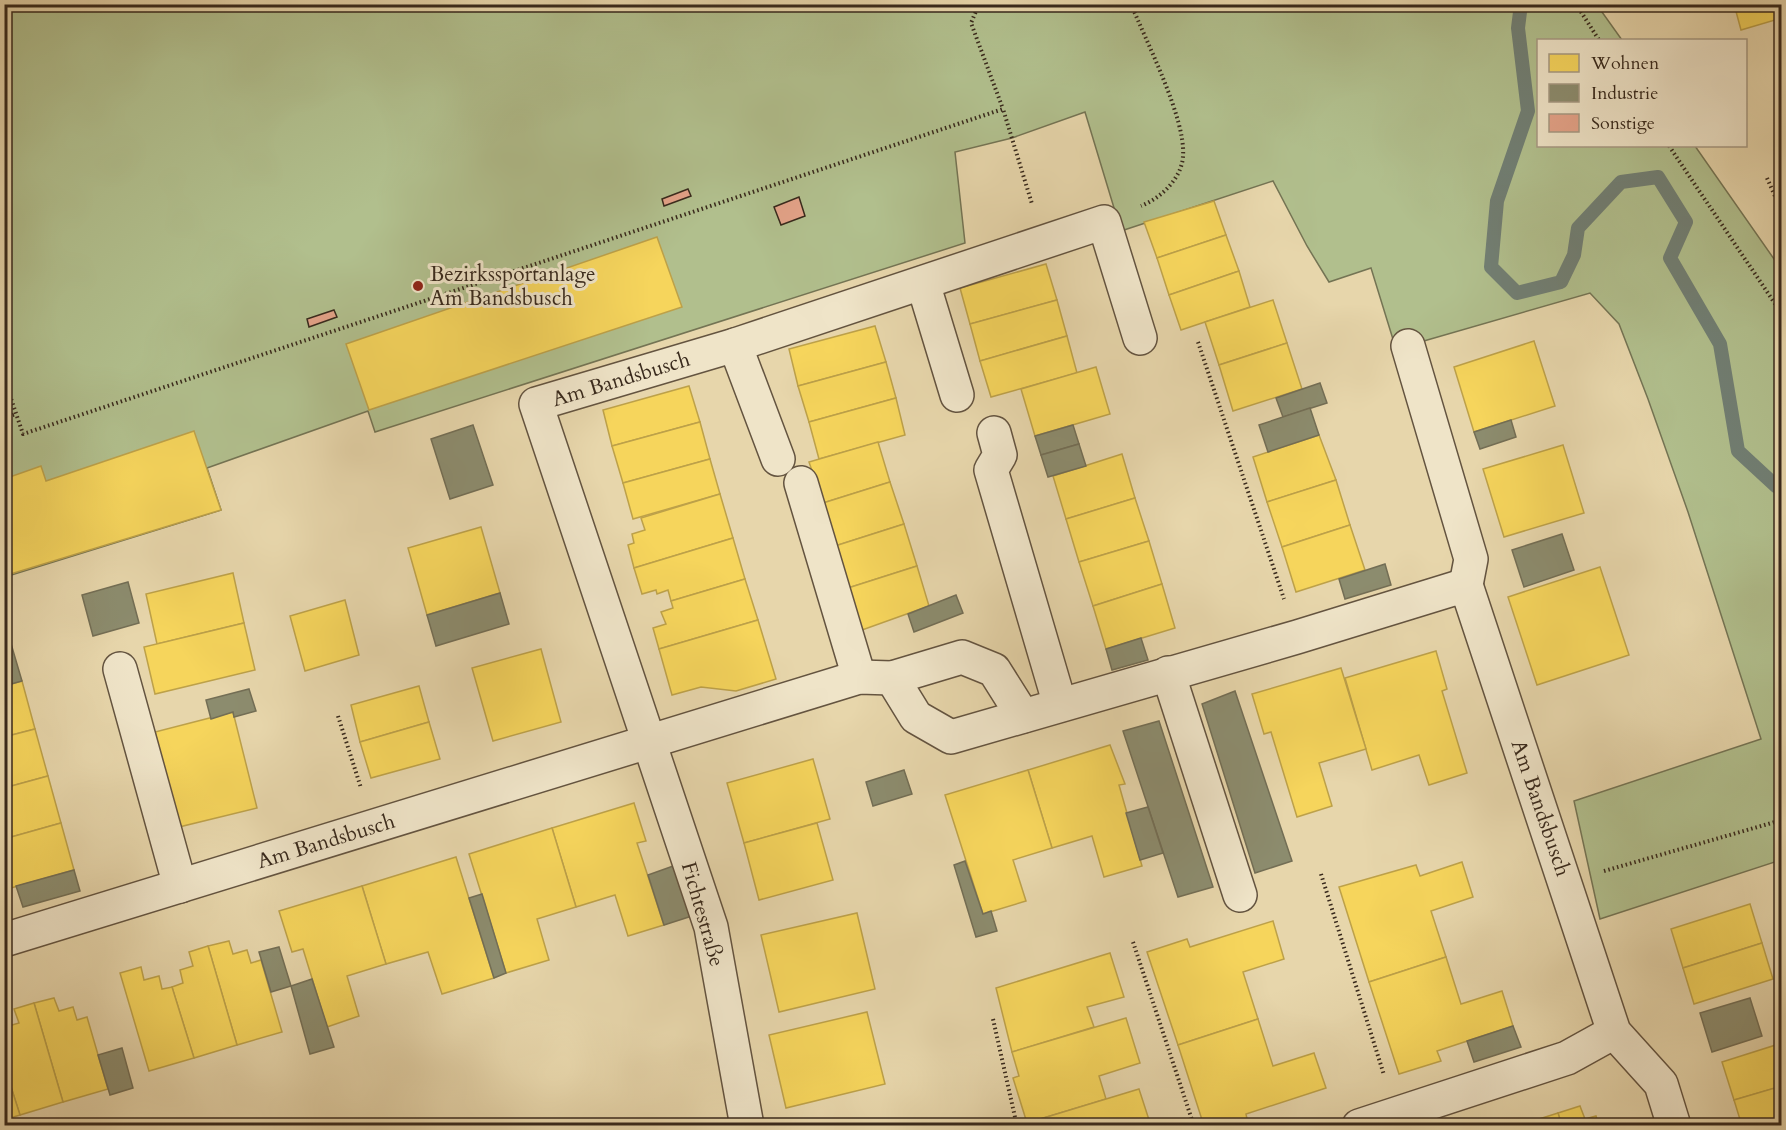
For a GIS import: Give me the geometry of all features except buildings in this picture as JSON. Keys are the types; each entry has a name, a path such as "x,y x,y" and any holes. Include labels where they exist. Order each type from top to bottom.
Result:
{"street":[{"name":"Am Bandsbusch","path":"648,741 536,404 735,345 1104,222"},
{"path":"1104,222 1140,338"},
{"path":"923,282 957,395"},
{"path":"735,345 778,459"},
{"name":"Am Bandsbusch","path":"1408,346 1471,559 1466,585 1614,1032 1661,1084 1674,1125"},
{"path":"994,433 1000,455 991,470 1060,705"},
{"path":"801,483 859,677"},
{"path":"892,678 916,717 951,737 1297,637 1466,585"},
{"name":"Am Bandsbusch","path":"4,940 859,677 892,678 962,657 994,670 1023,716"},
{"path":"120,669 180,886"},
{"path":"1168,673 1240,896"},
{"name":"Fichtestraße","path":"648,741 711,927 747,1125"},
{"path":"1359,1125 1567,1058 1614,1032"}],"path":[{"path":"979,4 971,23 1003,109 1043,243"},
{"path":"1104,222 1150,202 1171,187 1184,158 1181,126 1131,4"},
{"path":"1576,4 1598,39"},
{"path":"4,378 23,434 1003,109"},
{"path":"1670,147 1782,314"},
{"path":"1767,178 1782,212"},
{"path":"1198,342 1297,637"},
{"path":"4,418 16,414"},
{"path":"338,716 363,798"},
{"path":"1566,882 1782,820"},
{"path":"1321,874 1396,1113"},
{"path":"1133,942 1194,1125"},
{"path":"993,1019 1017,1125"}],"green space":[{"name":"Bezirkssportanlage Am Bandsbusch","path":"5,5 1597,5 1621,39 1537,39 1537,147 1696,147 1781,269 1781,860 1600,919 1574,801 1761,739 1688,512 1619,324 1590,293 1396,349 1371,268 1329,282 1273,181 1121,231 1085,112 1012,138 955,152 965,243 375,432 368,411 207,468 221,510 5,577"}],"waterway":[{"path":"1521,4 1518,28 1528,111 1497,201 1491,267 1517,293 1561,282 1574,255 1578,228 1621,182 1658,177 1686,222 1670,258 1720,344 1738,451 1776,486 1782,488"}],"place":[{"name":"Bezirkssportanlage Am Bandsbusch","path":"418,286"}]}
